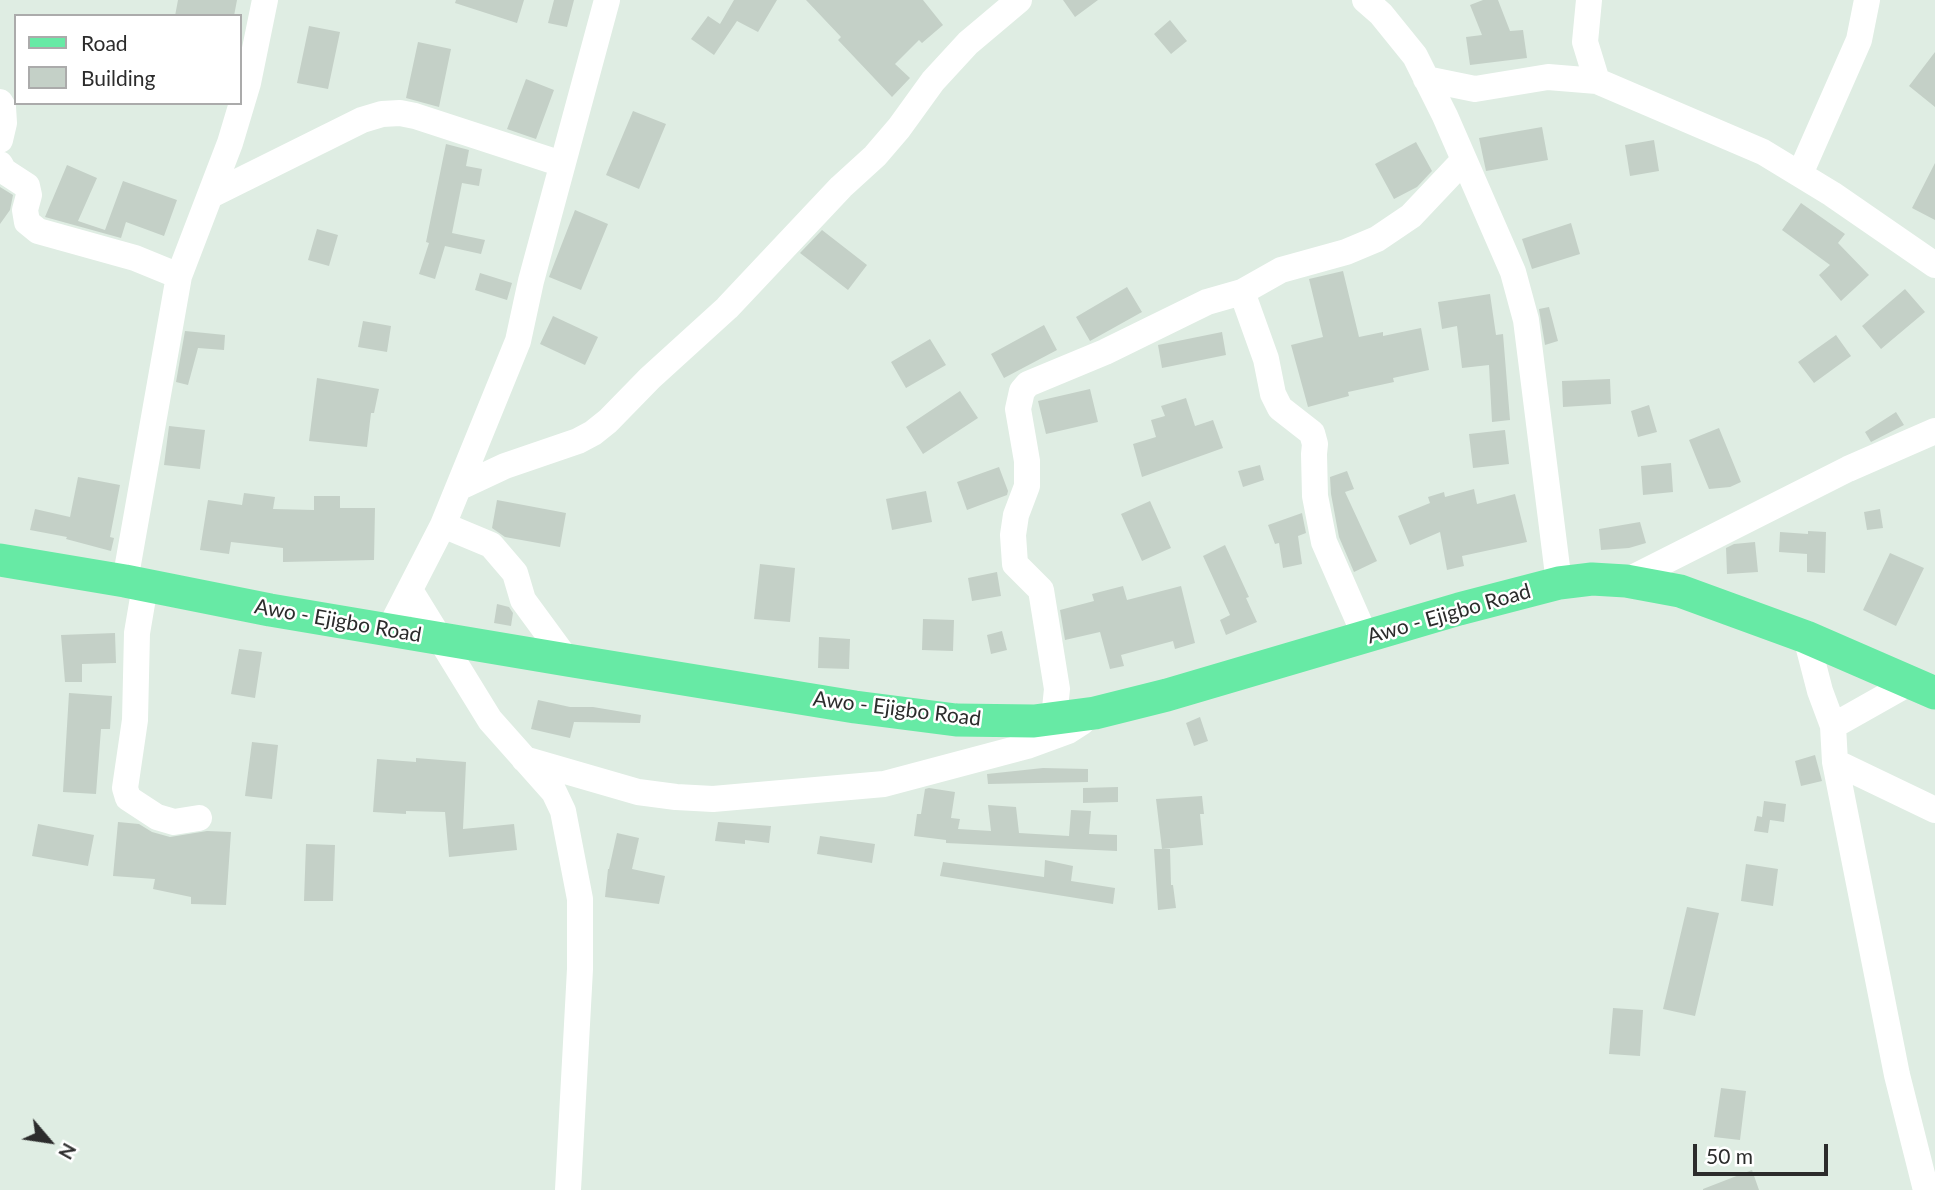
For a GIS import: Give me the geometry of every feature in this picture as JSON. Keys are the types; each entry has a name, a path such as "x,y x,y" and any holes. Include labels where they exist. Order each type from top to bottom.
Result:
{"main road":[{"name":"Awo - Ejigbo Road","path":"0,560 568,660 855,707 956,720 1034,721 1096,713 1366,638 1459,609 1559,583 1592,579 1626,580 1680,591 1806,637 1923,688"}],"street":[{"path":"242,103 265,0"},
{"path":"389,630 443,525 518,341 531,281 607,0"},
{"path":"458,488 505,466 578,440 593,433 608,421 650,378 727,308 841,187 875,156 933,81 968,43 1019,0"},
{"path":"1364,0 1402,37 1415,56 1445,116 1513,271 1526,320 1559,583"},
{"path":"1589,0 1585,42 1597,81"},
{"path":"1800,174 1859,40 1867,0"},
{"path":"1548,77 1585,42"},
{"path":"1426,79 1475,89 1548,77 1597,81 1763,152 1935,265"},
{"path":"1445,116 1475,89"},
{"path":"0,102 4,123 0,140"},
{"path":"199,818 174,822 157,817 128,798 125,788 135,720 135,584 179,276 230,143 241,105"},
{"path":"211,195 362,120 382,114 415,116 562,164"},
{"path":"1054,719 1057,689 1041,590 1015,564 1013,535 1016,515 1027,486 1027,461 1018,409 1022,391 1028,384 1105,352 1208,302 1242,292 1281,270 1346,252 1377,239 1411,216 1463,161"},
{"path":"0,164 4,171 27,186 29,195 24,210 27,222 38,231 135,258 179,276"},
{"path":"1242,292 1266,359 1273,394 1280,408 1312,433 1315,444 1315,496 1324,542 1366,638"},
{"path":"1626,580 1848,470 1935,431"},
{"path":"443,525 491,545 514,573 523,600 568,660"},
{"path":"410,590 490,720 554,793 563,811 580,899 580,969 568,1190"},
{"path":"1806,637 1820,691 1833,726 1836,762 1897,1075 1926,1190"},
{"path":"1833,726 1923,688"},
{"path":"524,759 638,792 676,797 713,799 793,794 884,784 916,776 1027,746 1068,731 1096,713"},
{"path":"1836,762 1935,810"}],"building":[{"path":"178,0 237,0 234,14 175,14"},
{"path":"456,0 524,0 517,23 455,3"},
{"path":"554,0 574,0 567,27 548,23"},
{"path":"734,0 777,0 758,32 737,21 714,55 691,39 708,16 720,24"},
{"path":"806,0 923,0 943,25 922,43 919,40 895,64 910,78 892,97 838,40 841,37"},
{"path":"1063,0 1098,0 1075,17"},
{"path":"1483,0 1498,0 1510,31 1523,30 1527,58 1470,65 1466,37 1482,35 1470,5"},
{"path":"1170,20 1187,41 1171,54 1154,34"},
{"path":"309,26 340,32 328,89 297,83"},
{"path":"418,42 451,49 439,107 406,98"},
{"path":"1935,52 1935,107 1909,86"},
{"path":"526,79 554,90 536,139 507,129"},
{"path":"633,111 666,124 639,189 606,175"},
{"path":"1542,127 1548,160 1486,171 1479,138"},
{"path":"1654,140 1659,171 1630,176 1625,145"},
{"path":"1416,142 1432,171 1417,187 1394,199 1375,164"},
{"path":"446,144 469,150 466,166 482,169 479,186 462,183 452,233 485,240 481,254 445,246 435,279 419,274 429,243 426,242"},
{"path":"1935,163 1935,220 1912,208"},
{"path":"67,165 97,178 78,221 105,230 123,181 177,200 164,236 126,222 121,238 45,217"},
{"path":"0,187 13,195 10,210 0,224"},
{"path":"1801,203 1845,234 1838,243 1869,275 1841,301 1819,275 1830,265 1782,230"},
{"path":"575,210 608,224 581,290 549,277"},
{"path":"1571,223 1580,254 1532,269 1522,239"},
{"path":"317,229 338,235 329,266 308,260"},
{"path":"822,230 867,265 848,290 800,253"},
{"path":"1343,271 1359,337 1383,332 1383,336 1421,328 1429,370 1393,378 1394,382 1348,392 1349,396 1308,407 1291,345 1323,337 1309,279"},
{"path":"480,273 512,283 507,300 475,290"},
{"path":"1127,287 1142,312 1090,341 1076,317"},
{"path":"1905,289 1925,312 1881,349 1862,326"},
{"path":"1490,294 1496,335 1503,334 1510,420 1492,422 1489,365 1462,368 1457,326 1442,329 1438,302"},
{"path":"1549,307 1558,341 1545,345 1539,309"},
{"path":"553,316 598,337 585,365 540,344"},
{"path":"363,321 391,326 387,352 358,347"},
{"path":"1044,325 1057,350 1004,378 991,354"},
{"path":"185,331 225,335 224,350 198,348 188,385 176,382"},
{"path":"1222,332 1226,355 1162,368 1158,345"},
{"path":"1836,335 1851,356 1814,383 1798,362"},
{"path":"930,339 946,365 906,388 891,362"},
{"path":"317,378 379,389 374,413 371,413 367,447 309,441"},
{"path":"1610,379 1611,404 1563,407 1562,381"},
{"path":"1090,389 1098,422 1046,434 1038,401"},
{"path":"960,391 978,418 923,454 906,427"},
{"path":"1186,398 1195,426 1213,420 1223,448 1142,477 1133,444 1156,437 1151,420 1165,416 1161,406"},
{"path":"1649,405 1657,432 1638,437 1631,411"},
{"path":"1896,412 1904,425 1871,442 1865,432"},
{"path":"169,426 205,430 200,469 164,465"},
{"path":"1719,428 1741,482 1730,487 1709,489 1689,440"},
{"path":"1505,430 1509,464 1473,468 1469,434"},
{"path":"1671,463 1673,492 1643,495 1641,466"},
{"path":"1260,465 1264,480 1243,487 1238,471"},
{"path":"999,467 1007,495 967,510 957,482"},
{"path":"1347,471 1354,489 1345,492 1377,561 1354,572 1339,537 1331,494 1330,477"},
{"path":"78,477 120,485 110,537 114,538 111,551 66,539 67,537 30,530 35,509 70,517"},
{"path":"1474,489 1477,504 1515,494 1527,542 1462,556 1464,566 1447,570 1440,532 1410,545 1398,516 1430,503 1428,497 1444,492 1445,497"},
{"path":"926,491 932,522 892,530 886,499"},
{"path":"244,493 275,497 273,509 314,510 314,496 340,496 340,508 375,508 374,560 283,562 283,548 231,542 229,554 200,550 208,500 242,505"},
{"path":"497,500 566,513 560,547 505,537 492,528"},
{"path":"1150,501 1171,548 1142,561 1121,514"},
{"path":"1880,509 1883,528 1867,530 1864,512"},
{"path":"1302,513 1306,533 1298,536 1302,564 1283,568 1279,543 1275,544 1268,525"},
{"path":"1640,522 1646,543 1629,548 1601,550 1599,529"},
{"path":"1808,531 1826,532 1825,573 1807,572 1807,554 1779,552 1780,532 1808,534"},
{"path":"1755,542 1758,572 1727,574 1726,548 1734,544"},
{"path":"1225,545 1249,597 1246,598 1257,622 1226,635 1220,620 1230,615 1203,556"},
{"path":"1890,553 1924,568 1896,626 1863,610"},
{"path":"760,564 795,568 790,622 754,619"},
{"path":"997,572 1001,596 972,601 968,578"},
{"path":"1123,586 1127,600 1181,586 1195,643 1175,649 1173,641 1121,655 1124,666 1110,669 1100,632 1065,640 1060,610 1094,601 1092,594"},
{"path":"497,604 509,607 513,613 511,626 494,623"},
{"path":"923,619 954,620 953,651 922,650"},
{"path":"1002,631 1007,650 991,654 987,635"},
{"path":"115,633 116,663 82,664 82,682 65,682 61,635"},
{"path":"819,637 850,639 849,669 818,668"},
{"path":"239,649 262,652 255,698 231,694"},
{"path":"69,693 112,696 110,729 101,729 96,794 63,792"},
{"path":"538,700 570,707 593,707 641,715 640,723 574,722 570,738 531,729"},
{"path":"1200,717 1208,741 1194,746 1186,723"},
{"path":"252,742 278,745 272,799 245,796"},
{"path":"1815,755 1822,781 1801,786 1795,761"},
{"path":"416,758 466,762 463,829 514,824 517,850 449,857 445,812 373,812 377,759 416,762"},
{"path":"1043,768 1088,769 1088,782 988,784 987,774"},
{"path":"1118,787 1118,802 1083,803 1083,788"},
{"path":"925,789 955,792 951,818 960,819 958,829 991,831 988,805 1016,807 1019,833 1069,836 1071,810 1091,811 1089,834 1117,835 1117,851 946,843 946,840 914,836 917,814 921,814"},
{"path":"1202,796 1204,814 1200,814 1203,845 1162,849 1156,799"},
{"path":"1764,801 1786,804 1784,822 1770,820 1768,833 1754,831 1757,816 1762,817"},
{"path":"118,822 139,824 152,832 170,837 207,831 231,832 226,905 191,904 191,897 153,889 155,879 113,876"},
{"path":"718,822 771,826 769,843 745,840 745,844 715,841"},
{"path":"38,824 94,835 88,866 32,856"},
{"path":"617,833 639,838 632,869 665,876 659,904 605,897 608,869"},
{"path":"820,836 875,844 872,863 817,854"},
{"path":"306,844 335,845 333,901 304,901"},
{"path":"1154,849 1170,849 1171,885 1176,908 1158,910"},
{"path":"1045,860 1073,866 1071,881 1115,888 1113,904 940,876 943,862 1044,877"},
{"path":"1746,864 1778,869 1773,906 1741,901"},
{"path":"1687,907 1719,913 1695,1016 1663,1009"},
{"path":"1613,1008 1643,1010 1640,1056 1609,1054"},
{"path":"1721,1088 1746,1091 1740,1140 1714,1137"},
{"path":"1752,1170 1759,1190 1703,1190 1703,1189"}]}
